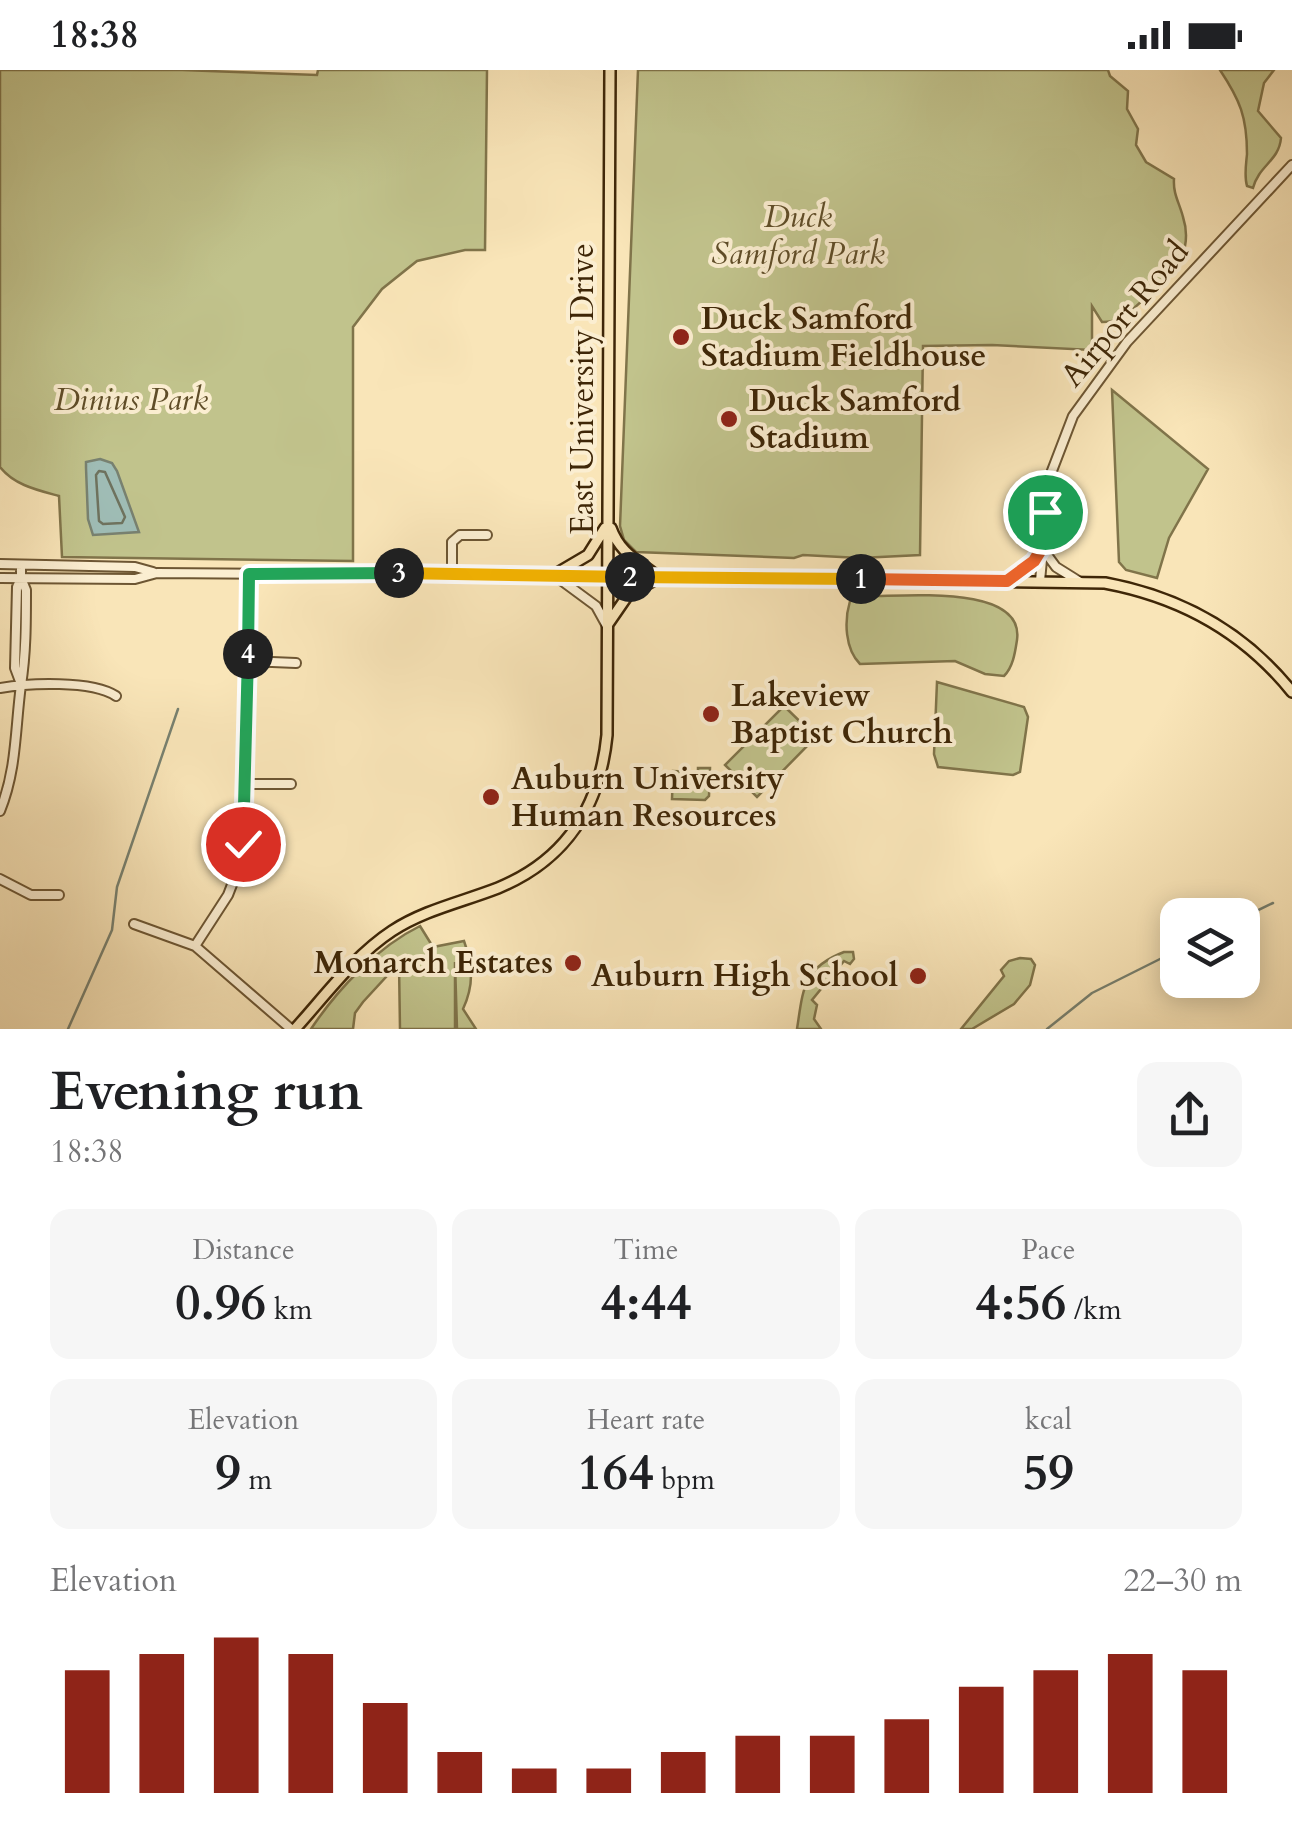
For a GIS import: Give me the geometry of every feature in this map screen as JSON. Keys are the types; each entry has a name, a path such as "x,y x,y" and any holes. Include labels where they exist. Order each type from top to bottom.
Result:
{"main road":[{"name":"East University Drive","path":"293,1029 363,955 391,932 415,918 500,887 553,855 577,828 595,794 604,762 607,626 610,70"},
{"path":"554,575 588,556 608,521"},
{"path":"608,521 617,545 659,578"},
{"path":"607,576 1080,582 1131,588 1199,614 1252,649 1292,692"},
{"path":"607,626 628,595 659,578"}],"street":[{"name":"Airport Road","path":"1040,582 1054,462 1073,416 1127,342 1292,165"},
{"path":"452,573 452,542 460,535 486,536"},
{"path":"1007,581 1034,561 1042,548 1056,567 1080,582"},
{"path":"0,564 135,566 157,573"},
{"path":"0,811 15,764 22,684 15,668 16,587 22,565"},
{"path":"0,578 135,579 157,573 607,576"},
{"path":"195,946 228,895 240,864 249,574"},
{"path":"554,575 596,606 607,626"},
{"path":"248,661 296,663"},
{"path":"0,688 22,684 95,687 116,696"},
{"path":"244,784 291,784"},
{"path":"0,880 31,895 58,895"},
{"path":"134,924 195,946 293,1029"}],"green space":[{"name":"Dinius Park","path":"0,70 317,75 318,70 487,70 485,250 465,250 417,261 382,289 353,327 353,561 62,557 59,496 19,483 0,467"},
{"name":"Duck Samford Park","path":"638,70 1108,70 1128,91 1127,109 1138,129 1136,145 1146,162 1174,179 1186,229 1183,252 1166,281 1122,317 1102,322 1092,306 1092,350 923,346 920,555 794,558 636,552 624,540 620,526"},
{"path":"1220,70 1274,70 1264,83 1258,111 1281,138 1277,152 1253,188 1246,182 1244,119"},
{"path":"1112,390 1208,469 1169,538 1157,578 1126,570 1119,562"},
{"path":"864,596 957,597 1002,609 1014,622 1017,640 1010,668 1004,676 985,674 955,661 860,664 849,643 847,617 850,601"},
{"path":"937,682 1024,707 1028,717 1020,772 1013,775 938,767 934,754"},
{"path":"784,706 816,737 757,797 725,765"},
{"path":"698,768 710,768 709,796 705,800 672,799 673,771 698,772"},
{"path":"420,926 433,947 464,941 471,975 463,1009 476,1029 457,1029 455,962 455,1029 400,1029 399,963 355,1013 353,1029 311,1029 359,971 388,945"},
{"path":"844,952 853,952 854,959 850,964 844,961 812,1000 817,1005 814,1019 821,1029 797,1029 803,992 812,973"},
{"path":"1031,959 1035,965 1030,985 1014,1004 972,1029 961,1029 1004,976 1001,970 1009,961"}],"water":[{"path":"100,459 112,463 117,471 139,532 93,535 88,519 86,462"}],"waterway":[{"path":"68,1029 112,930 117,887 178,709"},
{"path":"1260,909 1273,903"},
{"path":"1047,1029 1092,993 1160,959"}],"place":[{"name":"Duck Samford Stadium Fieldhouse","path":"681,337"},
{"name":"Duck Samford Stadium","path":"729,419"},
{"name":"Lakeview Baptist Church","path":"711,714"},
{"name":"Auburn University Human Resources","path":"491,797"},
{"name":"Monarch Estates","path":"573,963"},
{"name":"Auburn High School","path":"918,976"}],"route":[{"path":"243,844 249,574 1007,581 1034,561 1042,548 1045,512"}]}
